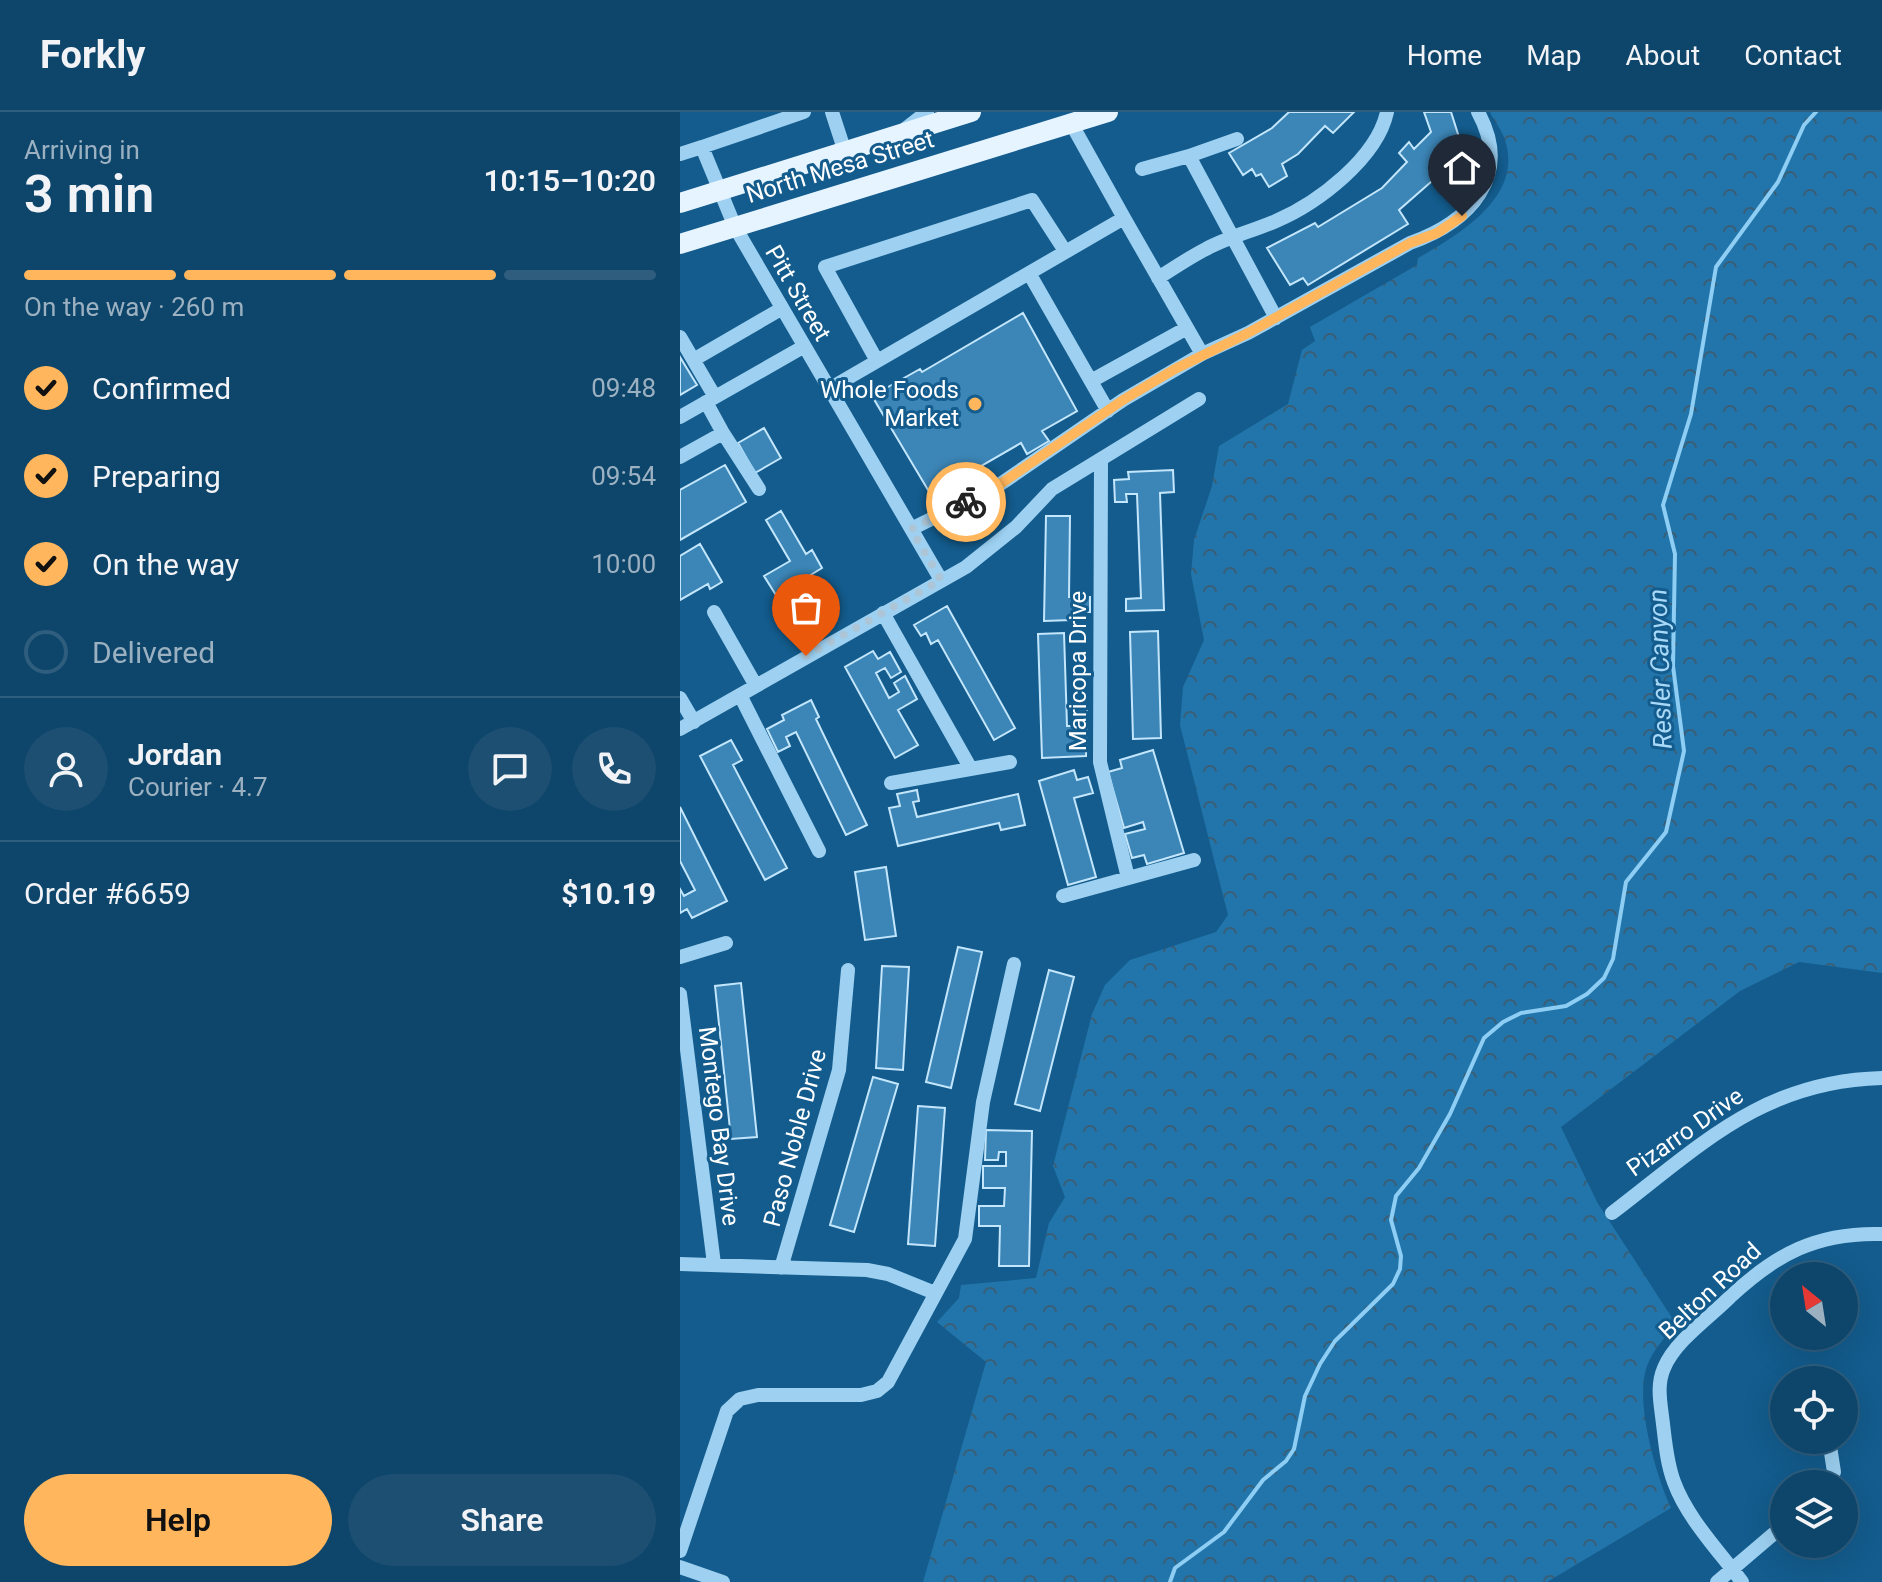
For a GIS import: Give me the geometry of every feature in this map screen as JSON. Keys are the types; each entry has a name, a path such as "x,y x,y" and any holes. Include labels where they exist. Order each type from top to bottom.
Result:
{"main road":[{"name":"North Mesa Street","path":"680,203 971,112"},
{"name":"North Mesa Street","path":"680,244 1070,118 1108,112"}],"street":[{"path":"680,154 804,112"},
{"path":"832,112 845,152"},
{"path":"897,135 927,112"},
{"path":"1158,278 1207,248 1279,220 1332,186 1365,157 1380,136 1387,112"},
{"path":"911,529 996,487 1108,411 1202,354 1276,318 1410,243 1437,233 1462,216 1480,195 1493,151 1478,112"},
{"path":"1070,118 1202,354"},
{"path":"1142,169 1237,139"},
{"name":"Pitt Street","path":"702,147 735,227 941,580"},
{"path":"1189,156 1276,318"},
{"path":"877,361 825,267 1032,200 1065,251"},
{"path":"829,389 1124,218"},
{"path":"1029,273 1108,411"},
{"path":"700,356 781,309"},
{"path":"1091,381 1187,328"},
{"path":"680,337 711,400 723,433 759,489"},
{"path":"680,417 803,347"},
{"path":"680,729 993,547 1052,489 1199,399"},
{"path":"680,457 723,433"},
{"name":"Maricopa Drive","path":"1101,461 1100,762 1128,878"},
{"path":"714,612 756,686"},
{"path":"883,613 971,769"},
{"path":"740,695 819,851"},
{"path":"680,698 694,722"},
{"path":"891,783 1010,762"},
{"path":"1063,896 1194,860"},
{"path":"680,957 726,943"},
{"path":"680,1551 727,1411 740,1399 758,1395 861,1395 877,1391 888,1382 965,1239 983,1102 1014,964"},
{"name":"Paso Noble Drive","path":"781,1268 839,1070 848,970"},
{"name":"Montego Bay Drive","path":"680,994 714,1264"},
{"name":"Pizarro Drive","path":"1612,1213 1733,1121 1767,1102 1830,1082 1882,1078"},
{"name":"Belton Road","path":"1742,1582 1681,1498 1673,1480 1666,1455 1659,1386 1664,1367 1675,1350 1763,1267 1818,1241 1850,1234 1882,1234"},
{"path":"680,1264 867,1270 888,1274 935,1293"},
{"path":"1717,1582 1770,1537"},
{"path":"680,1567 723,1582"}],"green space":[{"path":"1490,112 1882,112 1882,973 1799,962 1740,991 1561,1127 1597,1202 1676,1324 1647,1366 1643,1398 1653,1458 1671,1508 1547,1582 923,1582 986,1362 937,1322 959,1298 961,1285 1036,1278 1049,1223 1065,1197 1053,1166 1092,1014 1105,985 1130,960 1216,932 1228,915 1180,725 1183,687 1204,640 1191,574 1194,540 1212,486 1219,446 1288,404 1302,350 1315,341 1310,327 1417,265 1418,258 1451,238 1484,212 1505,179 1508,160 1504,136"}],"building":[{"path":"1289,112 1354,112 1333,133 1325,126 1298,154 1282,164 1287,176 1269,187 1261,174 1256,176 1252,169 1243,175 1229,153 1272,128"},
{"path":"1424,112 1451,112 1464,153 1399,210 1408,224 1308,285 1303,278 1290,285 1267,248 1315,223 1318,227 1382,188 1407,162 1399,153 1409,142 1414,149 1431,132"},
{"name":"Whole Foods Market","path":"1023,313 1077,411 1042,431 1049,441 1027,454 1021,443 931,495 872,396 920,369 922,372"},
{"path":"680,357 697,385 680,395"},
{"path":"764,428 781,458 755,473 738,443"},
{"path":"725,465 746,502 680,540 680,490"},
{"path":"1173,470 1174,492 1160,493 1164,610 1126,611 1126,599 1141,598 1137,494 1126,494 1127,502 1115,502 1114,480 1129,479 1128,472"},
{"path":"781,511 806,554 812,550 822,568 809,576 815,586 795,598 792,593 779,600 764,576 790,561 766,520"},
{"path":"1046,516 1070,516 1069,597 1090,597 1090,612 1072,612 1072,620 1044,621"},
{"path":"700,544 722,582 710,589 708,584 680,600 680,556"},
{"path":"947,606 1015,728 994,740 938,640 931,644 926,633 921,636 914,625"},
{"path":"1158,631 1161,738 1133,739 1130,632"},
{"path":"1064,633 1067,726 1073,726 1073,707 1087,707 1086,756 1042,758 1038,634"},
{"path":"873,651 878,659 890,652 901,672 891,678 885,668 876,673 889,698 899,692 894,683 905,676 917,699 898,710 918,745 895,758 845,667"},
{"path":"811,700 819,717 816,719 867,825 846,835 796,732 786,737 790,746 778,752 767,729 784,720 782,715"},
{"path":"731,740 742,760 733,765 787,868 765,880 700,756"},
{"path":"1153,750 1184,853 1147,864 1144,855 1132,858 1125,834 1145,829 1143,822 1124,828 1108,772 1122,768 1120,760"},
{"path":"1074,770 1077,780 1088,777 1093,793 1074,798 1096,877 1068,885 1039,781"},
{"path":"917,790 919,801 913,802 917,817 1018,794 1025,825 1001,830 999,823 898,846 889,808 900,806 897,794"},
{"path":"680,807 727,901 692,918 687,909 680,913 680,889 684,896 695,890 680,861"},
{"path":"886,867 896,936 865,940 855,872"},
{"path":"958,947 982,952 951,1088 926,1082"},
{"path":"882,966 909,967 903,1070 876,1068"},
{"path":"1049,970 1074,977 1040,1111 1015,1104"},
{"path":"741,983 757,1137 731,1139 715,986"},
{"path":"873,1077 898,1084 854,1232 830,1225"},
{"path":"918,1106 945,1108 935,1246 908,1244"},
{"path":"986,1130 1032,1131 1029,1266 999,1266 1000,1226 979,1226 979,1206 1004,1206 1005,1188 983,1188 983,1166 1006,1166 1006,1152 999,1152 998,1160 985,1160"}],"waterway":[{"name":"Resler Canyon","path":"1170,1582 1175,1568 1224,1532 1263,1480 1286,1461 1294,1449 1305,1396 1320,1364 1335,1341 1393,1284 1400,1269 1401,1256 1391,1220 1396,1196 1419,1168 1450,1114 1484,1038 1503,1022 1521,1013 1566,1006 1587,994 1604,978 1613,959 1626,882 1666,832 1684,751 1673,666 1675,554 1663,505 1691,414 1716,267 1778,182 1804,125 1816,112"}],"way so far":[{"path":"806,656 941,580 911,529 966,502"}],"place":[{"name":"Whole Foods Market","path":"975,404"}],"route":[{"path":"966,502 996,487 1123,400 1175,369 1248,333 1410,243 1437,233 1462,216"}]}
